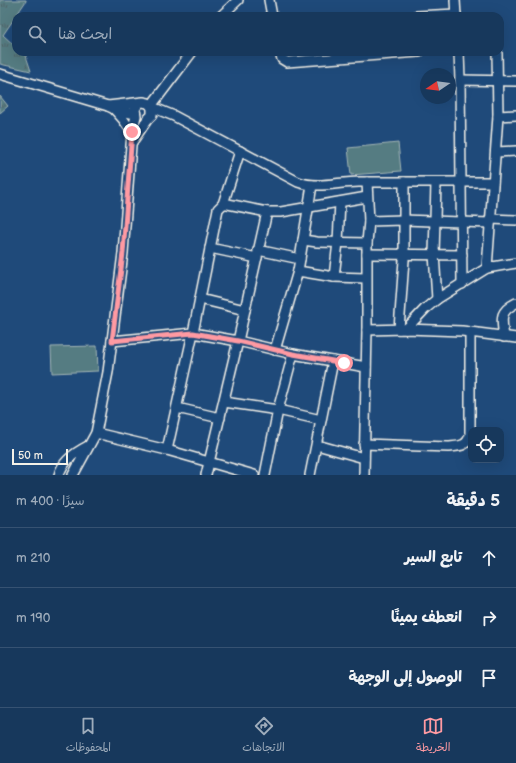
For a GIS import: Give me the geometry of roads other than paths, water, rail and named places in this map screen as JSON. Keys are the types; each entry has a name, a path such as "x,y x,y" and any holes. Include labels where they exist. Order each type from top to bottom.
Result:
{"street":[{"path":"225,12 238,0"},
{"path":"268,0 271,12"},
{"path":"455,0 456,12"},
{"path":"62,466 74,475 96,433 108,372 123,253 131,143 136,107 146,105 160,96 168,82 189,56"},
{"path":"281,56 282,59 287,62 366,56"},
{"path":"459,56 462,182 462,284"},
{"path":"487,268 498,116 497,56"},
{"path":"0,74 111,107 135,115 142,120 174,116"},
{"path":"460,80 516,81"},
{"path":"131,143 153,112 146,105"},
{"path":"111,107 146,105 174,116 298,182 312,185 367,182 493,182"},
{"path":"111,107 123,119 132,132"},
{"path":"498,116 516,115"},
{"path":"167,450 193,333 216,214 218,209 223,204 240,151"},
{"path":"496,152 516,151"},
{"path":"364,475 367,330 366,278 369,221 367,182"},
{"path":"402,329 404,182"},
{"path":"436,183 434,254 437,299"},
{"path":"275,350 298,271 312,185"},
{"path":"223,204 267,212 281,212 367,198"},
{"path":"334,277 340,202"},
{"path":"206,475 267,212"},
{"path":"369,221 404,220 462,222 516,220"},
{"path":"303,240 317,242 367,243"},
{"path":"210,248 300,259"},
{"path":"367,254 462,255"},
{"path":"402,329 437,299 487,268 516,263"},
{"path":"298,271 334,277 366,278"},
{"path":"200,299 245,310"},
{"path":"504,337 503,314 509,307 516,303"},
{"path":"367,330 402,329 470,332 516,338"},
{"path":"364,444 448,447 465,445 470,435 470,332"},
{"path":"112,341 193,333 238,341 293,354 366,367"},
{"path":"265,475 278,410 293,354"},
{"path":"310,475 333,361"},
{"path":"224,402 278,410 321,420"},
{"path":"177,408 220,418"},
{"path":"96,433 167,450 254,475"},
{"path":"316,445 364,458"},
{"path":"59,475 62,466 78,452 88,446"}]}
